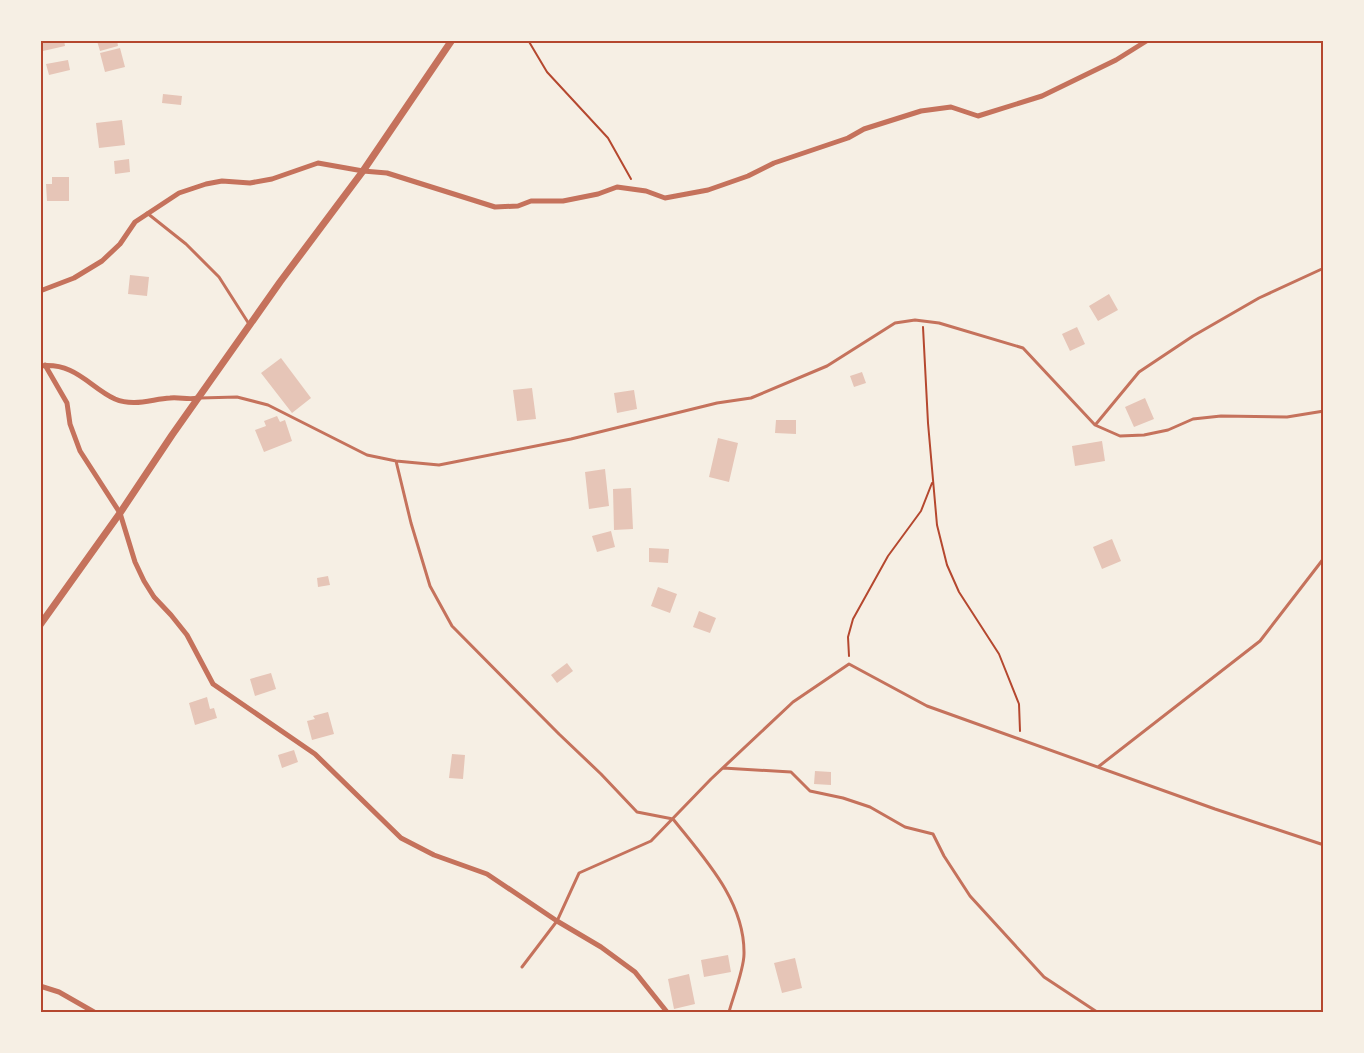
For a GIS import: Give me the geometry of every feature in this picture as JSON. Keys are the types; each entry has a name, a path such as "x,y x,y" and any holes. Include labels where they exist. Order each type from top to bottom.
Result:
{"street":[{"path":"40,625 198,398 363,171 453,40"},
{"path":"40,291 74,278 102,261 120,244 135,222 147,213 179,194 206,184 222,181 250,183 272,179 318,163 387,173 495,207 518,206 531,201 563,201 617,188 636,190 666,198 708,190 748,176 774,163 848,138 864,129 921,111 951,107 978,116 1042,96 1116,60 1148,40"},
{"path":"198,398 188,400 171,398 143,403 116,399 78,373 51,365 43,366 67,403 70,424 80,451 120,513 135,562 144,581 154,597 187,635 213,684 315,754 401,838 434,855 487,874 557,921 601,947 635,972 667,1012"},
{"path":"40,986 59,992 94,1012"}],"lane":[{"path":"147,213 186,244 219,277 250,325"},
{"path":"1095,424 1139,372 1193,336 1259,298 1323,268"},
{"path":"198,398 237,397 268,405 367,455 396,461 439,465 571,439 717,403 751,398 827,366 895,323 915,320 939,323 1023,348 1095,424 1120,436 1144,435 1168,430 1193,419 1221,416 1287,417 1323,411"},
{"path":"396,461 430,586 452,626 637,812 673,819 715,872 739,917 744,956 729,1012"},
{"path":"1098,767 1260,641 1323,558"},
{"path":"522,967 557,921 579,873 651,842 723,768 793,702 849,664 927,706 1323,845"},
{"path":"723,768 791,772 810,791 870,807 905,826 933,834 944,856 970,896 1044,977 1097,1012"}],"path":[{"path":"528,40 547,72 608,138 636,190"},
{"path":"922,321 937,525 946,565 969,609 999,654 1019,704 1021,740"},
{"path":"849,664 848,637 853,619 888,556 921,511 933,481"}],"building":[{"path":"64,40 65,46 43,51 41,41"},
{"path":"117,40 118,46 100,51 97,41"},
{"path":"120,48 125,67 105,72 100,53"},
{"path":"68,60 70,70 49,75 46,64"},
{"path":"163,94 182,96 181,105 162,103"},
{"path":"122,120 125,145 99,148 96,123"},
{"path":"129,159 130,172 115,174 114,161"},
{"path":"52,177 69,177 69,201 47,201 46,184 52,184"},
{"path":"130,275 149,277 147,296 128,294"},
{"path":"1109,294 1118,310 1098,321 1089,306"},
{"path":"1077,327 1085,344 1070,351 1062,334"},
{"path":"281,358 311,398 292,413 261,373"},
{"path":"862,372 866,383 854,387 850,376"},
{"path":"532,388 536,419 517,421 513,390"},
{"path":"634,390 637,409 617,413 614,393"},
{"path":"1145,398 1154,419 1134,427 1125,407"},
{"path":"277,416 280,422 285,420 292,441 264,452 255,430 266,426 264,421"},
{"path":"776,420 796,420 796,434 775,433"},
{"path":"718,438 738,443 729,482 709,477"},
{"path":"1102,441 1105,461 1075,466 1072,446"},
{"path":"605,469 609,506 589,509 585,472"},
{"path":"631,488 633,529 614,530 613,489"},
{"path":"611,531 615,547 597,552 592,536"},
{"path":"1112,539 1121,561 1102,569 1093,547"},
{"path":"649,548 669,549 668,563 649,562"},
{"path":"328,576 330,585 318,587 317,578"},
{"path":"658,587 677,594 670,613 651,606"},
{"path":"699,611 716,618 710,633 693,627"},
{"path":"567,663 573,671 557,683 551,675"},
{"path":"271,673 276,689 255,696 250,679"},
{"path":"207,697 210,709 214,708 217,718 195,725 189,703"},
{"path":"328,712 334,734 312,740 307,721 315,719 313,716"},
{"path":"294,750 298,762 282,768 278,755"},
{"path":"452,754 465,755 463,779 449,778"},
{"path":"815,771 831,772 831,785 814,784"},
{"path":"728,955 731,972 704,977 701,960"},
{"path":"795,958 802,988 782,993 774,963"},
{"path":"689,974 695,1004 674,1009 668,979"}]}
